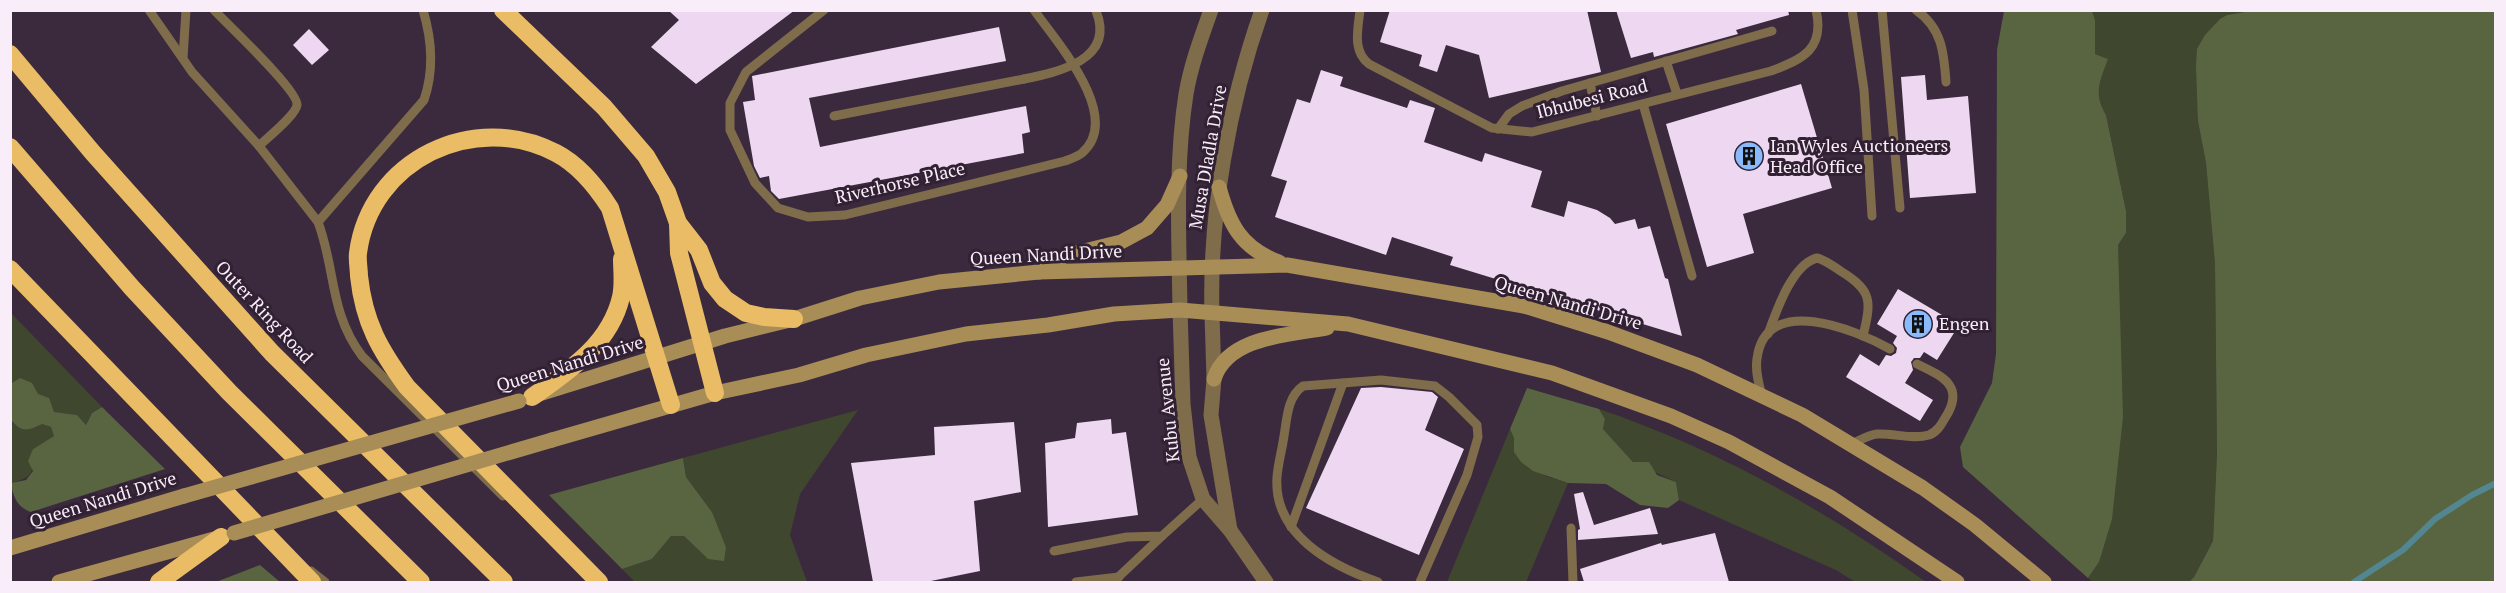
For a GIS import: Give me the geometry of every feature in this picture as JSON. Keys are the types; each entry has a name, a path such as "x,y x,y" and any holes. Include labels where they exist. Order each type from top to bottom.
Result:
{"highway":[{"path":"503,10 604,107 646,156 667,192 678,223 679,253 715,393"},
{"name":"Outer Ring Road","path":"10,54 93,153 272,353 504,582"},
{"path":"599,582 407,387 387,360 370,330 361,291 357,255 366,223 380,193 399,172 426,153 452,143 482,138 508,138 533,144 556,153 579,169 598,189 610,208 671,405"},
{"path":"10,147 132,288 221,383 421,582"},
{"path":"678,223 699,250 712,283 736,308 764,317 794,319"},
{"path":"526,399 585,358 612,321 621,296 622,241"},
{"path":"10,269 312,582"},
{"path":"159,582 227,535"}],"main road":[{"path":"1039,272 1064,256 1121,242 1148,228 1167,205 1180,176"},
{"path":"1219,187 1227,216 1240,237 1265,256 1287,264"},
{"name":"Queen Nandi Drive","path":"10,548 526,399 703,342 794,319 860,298 939,282 1039,272 1287,264 1524,306 1608,332 1697,365 1802,415 1851,444 1949,507 2044,582"},
{"path":"59,582 671,405 799,375 866,355 966,333 1048,325 1114,314 1180,310 1348,324 1552,373 1671,417 1729,442 1821,492 1957,582"},
{"path":"1214,379 1222,362 1256,342 1348,324"}],"street":[{"name":"Musa Dladla Drive","path":"1180,310 1180,176 1186,94 1196,51 1211,10"},
{"name":"Musa Dladla Drive","path":"1212,314 1211,268 1219,187 1246,54 1263,10"},
{"name":"Kubu Avenue","path":"1180,310 1183,404 1189,457 1203,499 1230,530 1266,582"},
{"name":"Kubu Avenue","path":"1212,314 1214,379 1211,415 1230,530"}],"lane":[{"path":"149,10 207,89 259,146 318,222 323,235 336,303 346,332 362,356 478,473 599,582"},
{"path":"183,58 186,10"},
{"path":"214,10 297,98 297,105 293,113 259,146"},
{"path":"318,222 424,100 428,90 432,53 423,10"},
{"name":"Riverhorse Place","path":"824,10 746,72 730,103 730,130 755,183 778,208 808,217 845,215 1065,162 1082,153 1090,142 1094,128 1095,112 1088,88 1034,10"},
{"name":"Ibhubesi Road","path":"1360,10 1357,38 1359,50 1365,61 1471,118 1498,129 1532,132 1772,71 1806,55 1816,39 1818,26 1816,10"},
{"path":"1852,10 1864,90 1872,216"},
{"path":"1882,10 1900,208"},
{"path":"1916,10 1933,26 1941,40 1946,82"},
{"path":"834,116 1062,71 1081,61 1099,39 1100,28 1096,11"},
{"path":"1498,129 1509,114 1522,106 1562,91 1772,30"},
{"path":"1666,61 1677,94"},
{"path":"1590,83 1597,116"},
{"path":"1642,104 1692,276"},
{"path":"1762,396 1756,360 1761,345 1768,334 1779,303 1798,272 1809,261 1816,258 1854,279 1865,291 1869,306 1863,336"},
{"path":"1768,334 1783,325 1801,320 1826,323 1863,336 1890,349"},
{"path":"1851,444 1878,434 1920,436 1936,431 1948,415 1953,402 1953,394 1946,379 1917,364"},
{"path":"1378,582 1332,564 1307,544 1291,527 1281,508 1277,478 1289,405 1296,391 1303,386 1381,380 1435,386 1477,425 1478,437 1467,475 1420,582"},
{"path":"1291,527 1343,383"},
{"path":"1076,582 1116,580 1203,499"},
{"path":"1571,528 1573,582"},
{"path":"262,530 325,582"},
{"path":"1054,551 1127,537 1162,536"}],"green space":[{"path":"2004,11 2092,11 2095,20 2095,54 2108,59 2100,81 2099,93 2106,115 2126,211 2126,233 2118,245 2123,417 2112,519 2099,562 2088,578 1963,467 1960,447 1992,383 1996,354 1997,50"},
{"path":"2092,11 2251,11 2227,15 2198,121 2206,163 2215,264 2217,453 2213,541 2189,582 2093,582 2088,578 2099,562 2118,245 2126,233 2126,211 2106,115 2099,94 2100,81 2107,59 2095,54 2095,20"},
{"path":"2251,11 2495,11 2495,582 2189,582 2213,541 2217,453 2215,264 2206,163 2198,121 2197,49 2205,35 2220,19 2227,15"},
{"path":"11,313 102,407 92,413 86,425 77,415 53,412 38,394 12,383 11,389"},
{"path":"20,378 32,383 38,394 49,398 54,412 77,415 86,425 92,413 102,407 165,469 31,512 26,510 16,501 11,483 26,480 33,471 28,461 33,449 54,436 51,427 42,424 25,430 11,420 12,383"},
{"path":"1527,388 1599,409 1605,419 1603,429 1633,462 1649,462 1657,475 1676,482 1679,500 1668,508 1640,505 1606,484 1568,483 1533,471 1521,462 1514,452 1514,438 1510,429"},
{"path":"1599,409 1643,425 1728,462 1849,530 1926,582 1855,582 1836,570 1679,500 1676,482 1633,462 1603,429 1605,419"},
{"path":"858,410 800,494 790,535 807,582 635,582 622,569 652,559 671,536 684,536 708,559 726,547 712,512 686,477 683,458"},
{"path":"10,420 25,430 42,424 51,427 54,436 33,449 29,476 11,483"},
{"path":"1510,429 1514,437 1514,452 1546,476 1568,483 1526,582 1447,582"},
{"path":"683,458 686,477 712,512 726,547 724,561 708,559 684,536 671,536 652,559 622,569 549,495"},
{"path":"260,565 280,582 216,582"}],"building":[{"path":"668,10 795,10 696,84 651,47 679,20"},
{"path":"1390,10 1587,10 1601,72 1489,98 1479,55 1446,45 1437,72 1419,66 1422,55 1380,42"},
{"path":"1616,10 1788,10 1789,15 1736,30 1738,34 1654,57 1653,52 1631,58"},
{"path":"999,27 1006,61 809,98 820,147 1026,106 1030,132 1022,134 1024,153 779,199 771,191 769,176 760,178 754,166 743,102 755,100 752,76"},
{"path":"309,29 329,50 312,65 293,45"},
{"path":"1321,70 1343,77 1340,86 1407,108 1410,100 1435,108 1424,142 1482,162 1485,153 1542,171 1531,207 1564,217 1568,201 1597,210 1615,224 1635,219 1638,229 1650,226 1665,278 1668,279 1682,336 1450,265 1453,257 1392,237 1386,255 1275,217 1287,181 1271,176 1297,99 1310,103"},
{"path":"1925,75 1927,100 1968,96 1976,193 1910,198 1901,77"},
{"name":"Ian Wyles Auctioneers Head Office","path":"1801,84 1832,188 1743,214 1754,253 1707,267 1666,124"},
{"path":"1898,289 1959,325 1937,360 1924,352 1920,358 1914,358 1911,362 1913,370 1905,383 1933,400 1920,421 1846,377 1860,354 1879,366 1886,355 1891,356 1896,353 1897,348 1893,343 1897,336 1877,324"},
{"path":"1381,387 1432,392 1438,397 1425,430 1464,449 1419,555 1306,508 1361,388"},
{"path":"1111,419 1112,434 1126,432 1138,515 1048,527 1045,443 1075,438 1077,423"},
{"path":"1014,422 1021,492 974,501 980,571 926,582 873,582 851,463 935,455 934,427"},
{"path":"1583,492 1594,525 1650,508 1658,534 1578,540 1580,529 1574,494"},
{"path":"1715,533 1729,582 1584,582 1580,569 1661,543 1662,545"}],"waterway":[{"path":"2354,582 2403,550 2435,519 2472,495 2496,483"}],"place":[{"name":"Ian Wyles Auctioneers Head Office","path":"1749,156"},
{"name":"Engen","path":"1918,324"}]}
